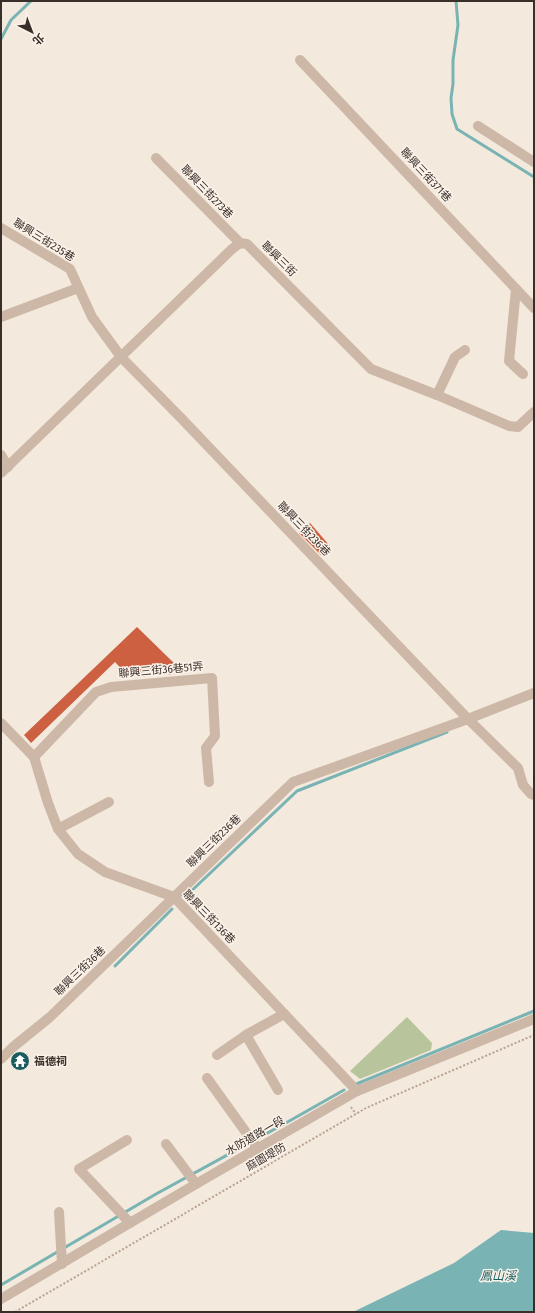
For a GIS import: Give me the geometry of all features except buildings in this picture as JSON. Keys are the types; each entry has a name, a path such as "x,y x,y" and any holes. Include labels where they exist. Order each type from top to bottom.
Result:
{"street":[{"name":"聯興三街371巷","path":"300,60 534,308"},
{"path":"478,126 534,162"},
{"name":"聯興三街273巷","path":"156,158 240,243"},
{"name":"聯興三街235巷","path":"1,228 70,269 92,317 121,357"},
{"path":"4,470 232,249 240,243"},
{"name":"聯興三街","path":"240,243 247,244 371,369 509,426 518,427 534,412"},
{"path":"1,316 78,288"},
{"path":"516,289 508,361 523,374"},
{"path":"438,396 455,357 465,350"},
{"name":"聯興三街236巷","path":"121,357 468,719 518,768 523,786 534,795"},
{"path":"1,456 4,470"},
{"name":"聯興三街36巷51弄","path":"34,757 96,692 111,687 212,678 215,736 206,748 209,782"},
{"path":"468,719 534,693"},
{"name":"聯興三街236巷","path":"174,897 293,782 468,719"},
{"name":"聯興三街136巷","path":"1,723 34,757 58,830 78,854 105,872 174,897 357,1091"},
{"path":"58,830 109,802"},
{"name":"聯興三街36巷","path":"1,1059 13,1046 50,1017 174,897"},
{"path":"217,1055 246,1035 284,1014"},
{"name":"水防道路一段","path":"1,1299 124,1217 254,1144 357,1091 534,1019"},
{"path":"246,1035 278,1090"},
{"path":"207,1078 254,1144"},
{"path":"124,1217 79,1169 127,1140"},
{"path":"166,1144 192,1178"},
{"path":"59,1212 61,1259"}],"path":[{"name":"麻園堤防","path":"15,1312 366,1108 534,1035"}],"green space":[{"path":"407,1017 432,1043 431,1050 360,1079 350,1071"}],"water":[{"name":"鳳山溪","path":"501,1230 534,1233 534,1312 353,1312 454,1263"}],"waterway":[{"path":"1,39 11,20 31,1"},
{"path":"456,1 458,25 453,60 453,84 451,98 452,114 457,129 534,177"},
{"path":"186,896 297,791 447,732"},
{"path":"115,966 172,909"},
{"path":"354,1085 534,1011"},
{"path":"1,1285 156,1194 344,1090"}],"place":[{"name":"福德祠","path":"20,1061"}]}
